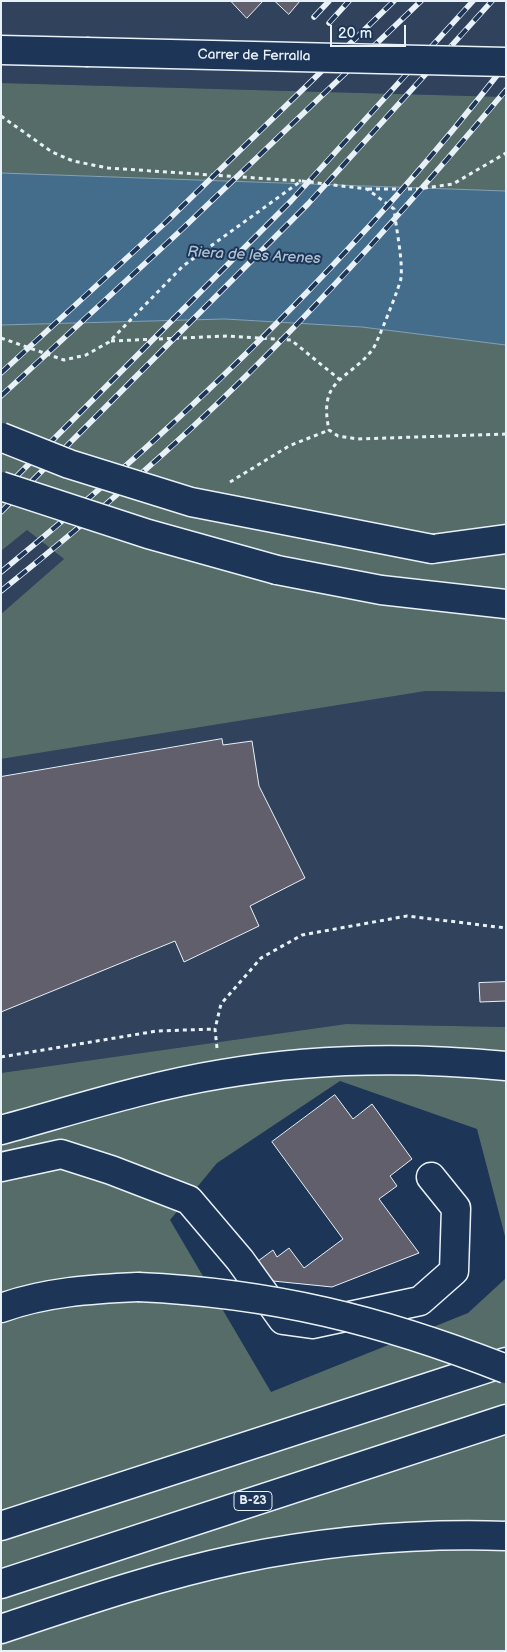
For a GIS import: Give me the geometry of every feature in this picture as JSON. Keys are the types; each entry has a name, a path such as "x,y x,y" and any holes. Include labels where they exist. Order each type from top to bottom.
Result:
{"main road":[{"name":"Carrer de Ferralla","path":"1,50 506,62"},
{"path":"1,437 69,464 191,502 432,549 506,556"},
{"path":"1,486 217,555 305,577 381,590 502,604"},
{"path":"432,549 506,539"},
{"path":"1,1130 211,1076 264,1068 400,1062 506,1066"},
{"path":"1,1166 60,1154 112,1170 189,1200 240,1260 283,1320 312,1324 420,1300 454,1271 456,1208 431,1177"},
{"path":"1,1308 49,1295 92,1289 138,1287 202,1290 247,1296 331,1312 439,1343 506,1368"},
{"path":"1,1526 506,1362"},
{"name":"B-23","path":"1,1584 506,1419"},
{"path":"1,1629 133,1586 238,1559 357,1541 415,1537 506,1536"}],"path":[{"path":"1,116 52,152 73,161 108,168 301,181 367,189 418,189 452,184 506,153"},
{"path":"1,338 7,338 64,360 86,354 109,342 183,266 301,181"},
{"path":"367,189 394,209 401,278 373,349 339,379 327,397 326,414 329,430 338,436 358,439 506,434"},
{"path":"109,342 227,336 291,340 339,379"},
{"path":"1,1057 157,1031 215,1029 221,1004 261,958 302,935 407,916 506,928"}],"shaded area":[{"path":"1,1 506,1 506,97 1,83"},
{"path":"27,530 64,559 1,614 1,551"},
{"path":"426,691 506,692 506,1027 346,1024 1,1073 1,759"}],"green space":[{"path":"1,83 506,97 506,191 1,173"},
{"path":"225,319 362,327 506,345 506,692 426,691 1,759 1,614 64,559 27,530 1,551 1,325"},
{"path":"346,1024 506,1027 506,1240 477,1129 340,1081 217,1163 170,1220 271,1392 468,1313 506,1278 506,1651 1,1651 1,1073"}],"water":[{"name":"Riera de les Arenes","path":"1,173 506,191 506,345 362,327 225,319 1,325"}],"building":[{"path":"231,1 263,1 247,18"},
{"path":"275,1 300,1 289,14"},
{"path":"222,739 223,745 252,741 259,786 305,878 250,906 259,926 184,962 175,941 1,1012 1,777"},
{"path":"506,982 506,1001 480,1002 479,983"},
{"path":"335,1095 353,1119 372,1104 412,1159 390,1176 397,1186 379,1199 419,1253 332,1287 273,1281 258,1261 273,1250 277,1257 289,1248 304,1268 343,1239 272,1142"}],"railway":[{"path":"314,17 329,1"},
{"path":"329,23 349,1"},
{"path":"1,373 165,223 394,1"},
{"path":"1,396 178,233 421,1"},
{"path":"1,492 291,201 473,1"},
{"path":"1,512 308,204 492,1"},
{"path":"1,572 137,456 268,332 391,202 450,134 506,64"},
{"path":"1,591 126,487 246,376 314,307 379,236 506,90"}]}
